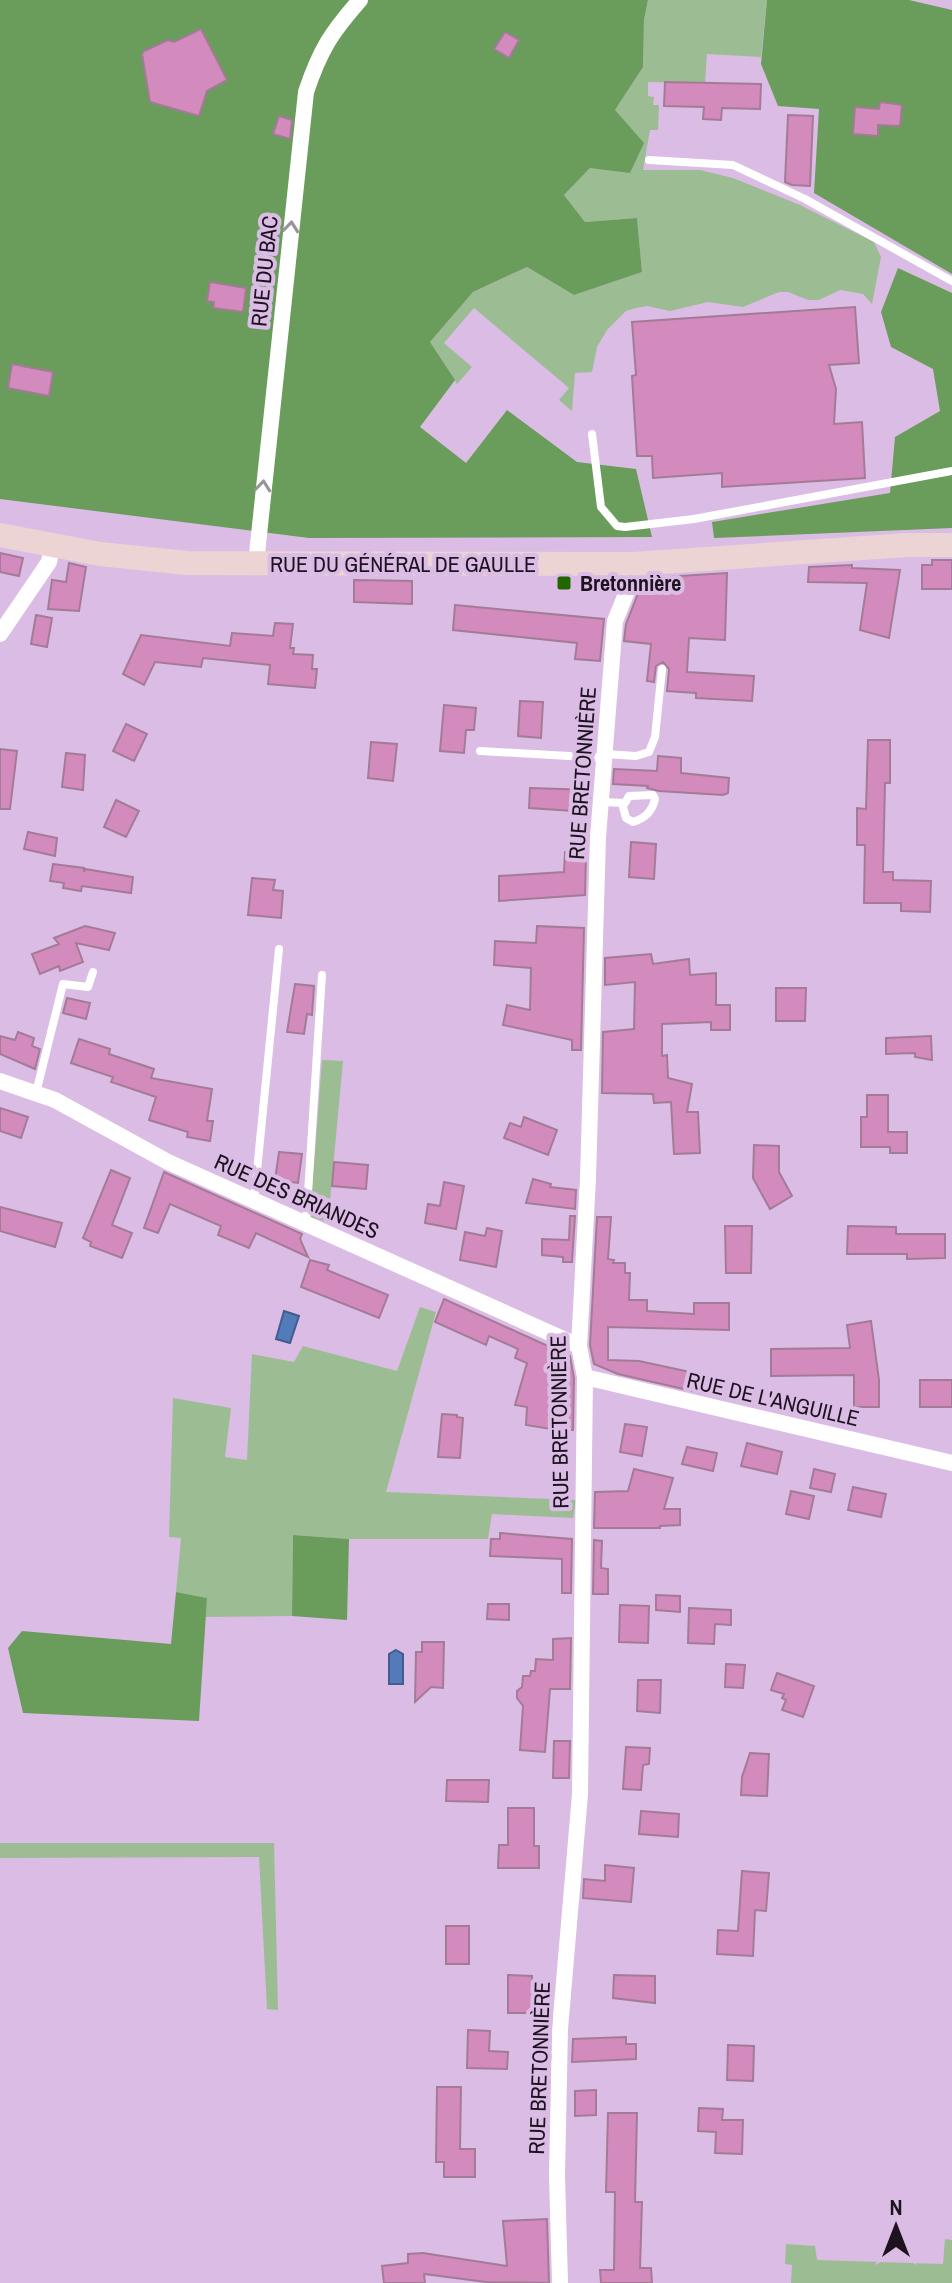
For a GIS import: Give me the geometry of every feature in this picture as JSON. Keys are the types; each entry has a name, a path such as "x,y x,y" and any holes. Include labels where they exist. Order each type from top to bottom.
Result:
{"main road":[{"name":"RUE DU GÉNÉRAL DE GAULLE","path":"0,535 147,560 256,563 633,564 907,545 952,545"}],"street":[{"name":"RUE DU BAC","path":"256,563 306,92 318,55 332,31 360,0"},
{"path":"0,634 49,562 52,545"},
{"name":"RUE BRETONNIÈRE","path":"560,2283 557,2175 560,2029 580,1794 585,1377 579,1346 589,1159 601,802 615,621 632,579 633,564"},
{"name":"RUE DES BRIANDES","path":"0,1081 55,1100 168,1162 579,1346"},
{"name":"RUE DE L'ANGUILLE","path":"585,1377 952,1463"}],"lane":[{"path":"649,160 733,165 805,199 952,281"},
{"path":"592,434 601,507 617,526 625,527 694,519 952,471"},
{"path":"480,751 604,756 636,756 649,752 655,737 662,669"},
{"path":"601,802 622,803"},
{"path":"254,1201 279,949"},
{"path":"36,1093 63,984 88,987 93,972"},
{"path":"306,1224 322,975"}],"green space":[{"path":"0,0 648,0 644,20 643,67 615,110 644,143 630,173 590,168 564,195 585,222 637,218 642,272 574,295 527,267 473,292 430,342 455,380 420,427 466,463 507,410 577,462 636,469 652,537 309,538 0,499"},
{"path":"648,0 767,0 761,57 707,54 705,83 648,82 648,96 654,97 653,105 659,105 658,130 650,130 643,170 700,170 733,178 800,205 874,242 881,257 872,304 863,294 840,290 819,300 779,292 743,307 708,302 670,311 647,306 626,311 607,330 597,347 592,372 575,373 572,411 559,400 569,388 474,308 444,343 472,367 457,384 430,342 473,292 527,267 574,295 642,272 637,218 585,222 564,195 590,168 615,110 643,67 644,20"},
{"path":"767,0 909,0 952,10 952,274 814,193 819,109 778,106 761,64"},
{"path":"898,268 952,293 952,528 714,538 712,522 890,493 895,437 940,411 933,369 891,347 881,312"},
{"path":"322,1060 343,1061 328,1222 310,1217"},
{"path":"420,1307 436,1312 386,1492 576,1500 573,1518 492,1514 488,1539 349,1539 293,1535 292,1616 205,1617 207,1598 176,1592 181,1538 169,1537 173,1398 231,1408 225,1457 247,1460 252,1354 294,1362 303,1346 397,1371"},
{"path":"293,1535 349,1539 347,1620 292,1616"},
{"path":"176,1592 207,1598 199,1721 23,1713 8,1648 22,1631 171,1644"},
{"path":"0,1843 274,1843 278,2010 267,2009 259,1857 0,1858"},
{"path":"945,2239 952,2240 952,2283 791,2283 792,2265 785,2264 786,2244 815,2246 817,2260 943,2264"}],"water":[{"path":"284,1311 299,1316 290,1343 276,1339"},
{"path":"396,1650 403,1654 403,1684 389,1684 389,1654"}],"building":[{"path":"201,29 227,80 207,91 199,116 150,102 144,51 168,40 174,42"},
{"path":"505,32 519,40 509,58 494,49"},
{"path":"665,82 761,84 760,109 722,108 721,120 703,119 704,107 664,106"},
{"path":"880,102 902,105 900,126 878,125 878,136 853,134 855,107 879,109"},
{"path":"788,115 813,116 810,186 785,182"},
{"path":"279,116 292,120 290,139 273,134"},
{"path":"210,282 246,288 243,312 213,308 214,302 207,301"},
{"path":"855,307 859,363 829,365 836,389 834,424 862,422 865,478 722,487 722,473 653,478 652,456 637,456 632,322"},
{"path":"12,364 53,372 49,396 8,388"},
{"path":"0,553 23,558 19,576 0,572"},
{"path":"932,560 952,560 952,589 922,589 922,565 932,565"},
{"path":"69,563 86,567 79,611 48,609 52,580 66,582"},
{"path":"852,565 852,568 900,570 889,638 860,630 867,583 808,582 809,567"},
{"path":"727,573 725,640 689,638 687,672 754,676 752,701 696,698 696,693 667,691 669,669 663,662 656,666 654,682 647,681 651,644 624,641 626,624 643,581 648,578"},
{"path":"354,580 412,581 412,604 354,602"},
{"path":"455,605 604,619 600,661 575,659 577,643 453,630"},
{"path":"36,615 52,618 47,647 31,644"},
{"path":"275,623 293,624 290,648 294,648 293,654 313,655 312,669 317,669 315,688 268,684 270,665 203,658 201,667 155,662 144,685 123,674 141,635 230,646 232,633 273,636"},
{"path":"520,701 543,702 541,738 518,736"},
{"path":"444,705 476,708 474,730 466,730 464,753 440,751"},
{"path":"126,724 147,734 134,761 113,751"},
{"path":"868,740 890,740 890,783 885,783 883,872 893,872 893,880 931,881 930,912 901,911 901,903 864,903 865,845 857,845 857,808 866,809"},
{"path":"371,742 397,744 393,781 368,778"},
{"path":"0,749 17,751 10,809 0,809"},
{"path":"66,753 85,755 83,790 62,787"},
{"path":"658,756 681,758 681,773 729,778 728,793 659,791 648,786 613,784 614,769 657,771"},
{"path":"530,788 591,790 589,812 529,808"},
{"path":"116,800 139,811 126,837 104,827"},
{"path":"28,832 57,838 55,856 24,849"},
{"path":"631,842 656,844 654,879 629,877"},
{"path":"565,852 586,853 585,895 499,901 499,876 564,872"},
{"path":"53,864 84,868 84,872 85,869 133,877 131,893 82,886 81,891 63,888 64,883 50,881"},
{"path":"252,878 275,880 273,890 283,891 281,918 248,915"},
{"path":"85,926 115,933 109,950 76,943 83,962 60,971 59,966 40,974 32,954 59,944 54,938"},
{"path":"537,926 584,928 581,1050 572,1050 572,1040 503,1025 507,1005 530,1010 531,968 494,965 495,941 536,943"},
{"path":"651,954 653,964 689,959 690,975 716,973 716,1005 730,1005 730,1030 711,1030 711,1022 662,1024 662,1056 667,1055 668,1078 692,1084 687,1112 698,1112 700,1153 674,1154 671,1102 654,1103 653,1094 602,1093 603,1032 634,1029 635,982 605,985 605,958"},
{"path":"295,984 314,986 312,1015 307,1014 304,1034 287,1032"},
{"path":"776,988 806,988 805,1021 776,1021"},
{"path":"67,998 90,1003 86,1019 63,1013"},
{"path":"18,1032 34,1038 32,1046 40,1049 35,1069 0,1054 0,1036 15,1040"},
{"path":"931,1036 932,1060 915,1057 915,1053 886,1054 886,1038"},
{"path":"79,1039 110,1049 109,1054 154,1069 151,1078 212,1089 207,1121 213,1121 210,1141 187,1137 188,1132 149,1120 156,1097 111,1082 113,1077 71,1063"},
{"path":"867,1095 888,1095 888,1132 907,1132 907,1153 890,1153 890,1147 861,1147 861,1117 867,1117"},
{"path":"0,1108 28,1117 21,1138 0,1131"},
{"path":"524,1117 557,1130 548,1155 504,1138 510,1123 521,1127"},
{"path":"754,1145 779,1146 779,1172 792,1196 770,1209 753,1178"},
{"path":"279,1152 302,1154 298,1183 275,1180"},
{"path":"334,1162 368,1165 366,1189 332,1186"},
{"path":"111,1170 130,1178 112,1225 132,1233 122,1258 90,1246 91,1242 83,1238"},
{"path":"164,1172 302,1234 300,1239 308,1257 256,1233 249,1248 218,1235 221,1226 170,1204 158,1233 144,1228"},
{"path":"533,1179 551,1184 550,1187 576,1190 575,1209 526,1203"},
{"path":"444,1182 464,1186 456,1229 425,1223 428,1204 440,1206"},
{"path":"0,1207 62,1223 55,1247 0,1231"},
{"path":"570,1216 575,1216 572,1262 563,1262 563,1257 542,1255 542,1239 569,1240"},
{"path":"597,1217 611,1217 608,1259 614,1260 613,1263 625,1263 625,1273 630,1273 629,1300 647,1300 647,1311 694,1314 694,1303 729,1303 729,1330 608,1327 608,1360 639,1361 704,1375 701,1393 618,1374 594,1364 590,1345"},
{"path":"725,1226 752,1226 751,1273 726,1273"},
{"path":"848,1226 896,1227 896,1234 945,1234 945,1258 907,1259 907,1254 847,1254"},
{"path":"487,1228 502,1231 496,1267 460,1260 465,1232 485,1236"},
{"path":"310,1260 329,1265 327,1270 388,1295 379,1318 301,1287"},
{"path":"444,1299 570,1356 574,1378 573,1430 526,1425 527,1407 515,1405 527,1363 515,1358 518,1349 489,1336 486,1345 435,1322"},
{"path":"871,1321 879,1380 879,1407 854,1407 854,1375 771,1376 771,1349 850,1348 847,1325"},
{"path":"920,1380 952,1380 952,1407 920,1407"},
{"path":"442,1414 463,1418 460,1458 438,1457"},
{"path":"625,1424 647,1427 642,1456 620,1452"},
{"path":"747,1443 782,1452 777,1474 741,1466"},
{"path":"687,1447 717,1453 713,1471 682,1464"},
{"path":"634,1469 673,1478 664,1509 680,1509 680,1525 594,1528 595,1492 628,1491"},
{"path":"814,1469 835,1474 831,1492 810,1488"},
{"path":"853,1487 886,1494 881,1517 848,1510"},
{"path":"791,1491 814,1496 809,1519 786,1514"},
{"path":"500,1533 572,1539 571,1593 562,1593 562,1559 490,1556 491,1539 500,1539"},
{"path":"594,1540 602,1541 601,1568 608,1569 608,1594 593,1594"},
{"path":"656,1595 680,1596 680,1612 656,1610"},
{"path":"488,1604 509,1604 509,1620 487,1619"},
{"path":"620,1605 649,1606 648,1643 619,1642"},
{"path":"689,1608 731,1610 731,1625 715,1624 714,1644 688,1643"},
{"path":"571,1638 570,1689 550,1689 545,1752 520,1750 523,1706 517,1698 517,1691 522,1687 523,1676 530,1676 531,1671 535,1671 536,1659 553,1660 553,1639"},
{"path":"422,1642 444,1642 443,1688 431,1687 415,1702 416,1652 422,1652"},
{"path":"726,1664 745,1665 743,1688 725,1687"},
{"path":"777,1673 814,1686 803,1717 782,1710 786,1700 782,1698 784,1694 771,1690"},
{"path":"638,1680 661,1680 660,1713 637,1711"},
{"path":"554,1741 570,1741 569,1778 553,1778"},
{"path":"626,1747 650,1748 649,1764 643,1765 641,1790 623,1789"},
{"path":"750,1753 769,1754 767,1796 741,1795 742,1777"},
{"path":"447,1780 489,1780 488,1802 446,1801"},
{"path":"508,1808 534,1808 534,1846 539,1846 539,1868 498,1868 499,1845 508,1845"},
{"path":"641,1811 679,1814 678,1837 639,1834"},
{"path":"605,1865 634,1868 631,1902 583,1898 584,1879 605,1881"},
{"path":"742,1871 769,1873 766,1911 755,1910 753,1956 717,1954 718,1930 738,1931"},
{"path":"446,1926 469,1926 469,1964 446,1964"},
{"path":"508,1975 532,1976 532,2013 508,2013"},
{"path":"614,1975 655,1976 655,2003 613,1998"},
{"path":"468,2030 490,2031 489,2051 508,2052 507,2069 467,2068"},
{"path":"626,2037 626,2044 636,2044 636,2059 572,2062 573,2039"},
{"path":"728,2045 754,2046 753,2081 727,2080"},
{"path":"437,2087 461,2087 460,2149 475,2149 475,2177 444,2177 444,2162 436,2162"},
{"path":"596,2090 596,2115 575,2116 575,2091"},
{"path":"699,2108 723,2109 722,2120 743,2120 742,2154 715,2153 716,2132 698,2131"},
{"path":"608,2113 637,2113 635,2202 642,2202 640,2268 651,2268 652,2283 601,2283 600,2270 614,2270 615,2192 606,2192"},
{"path":"547,2219 549,2283 486,2282 424,2274 425,2283 384,2283 382,2266 408,2263 408,2254 423,2253 507,2266 503,2221"}],"place":[{"name":"Bretonnière","path":"564,583"}]}
